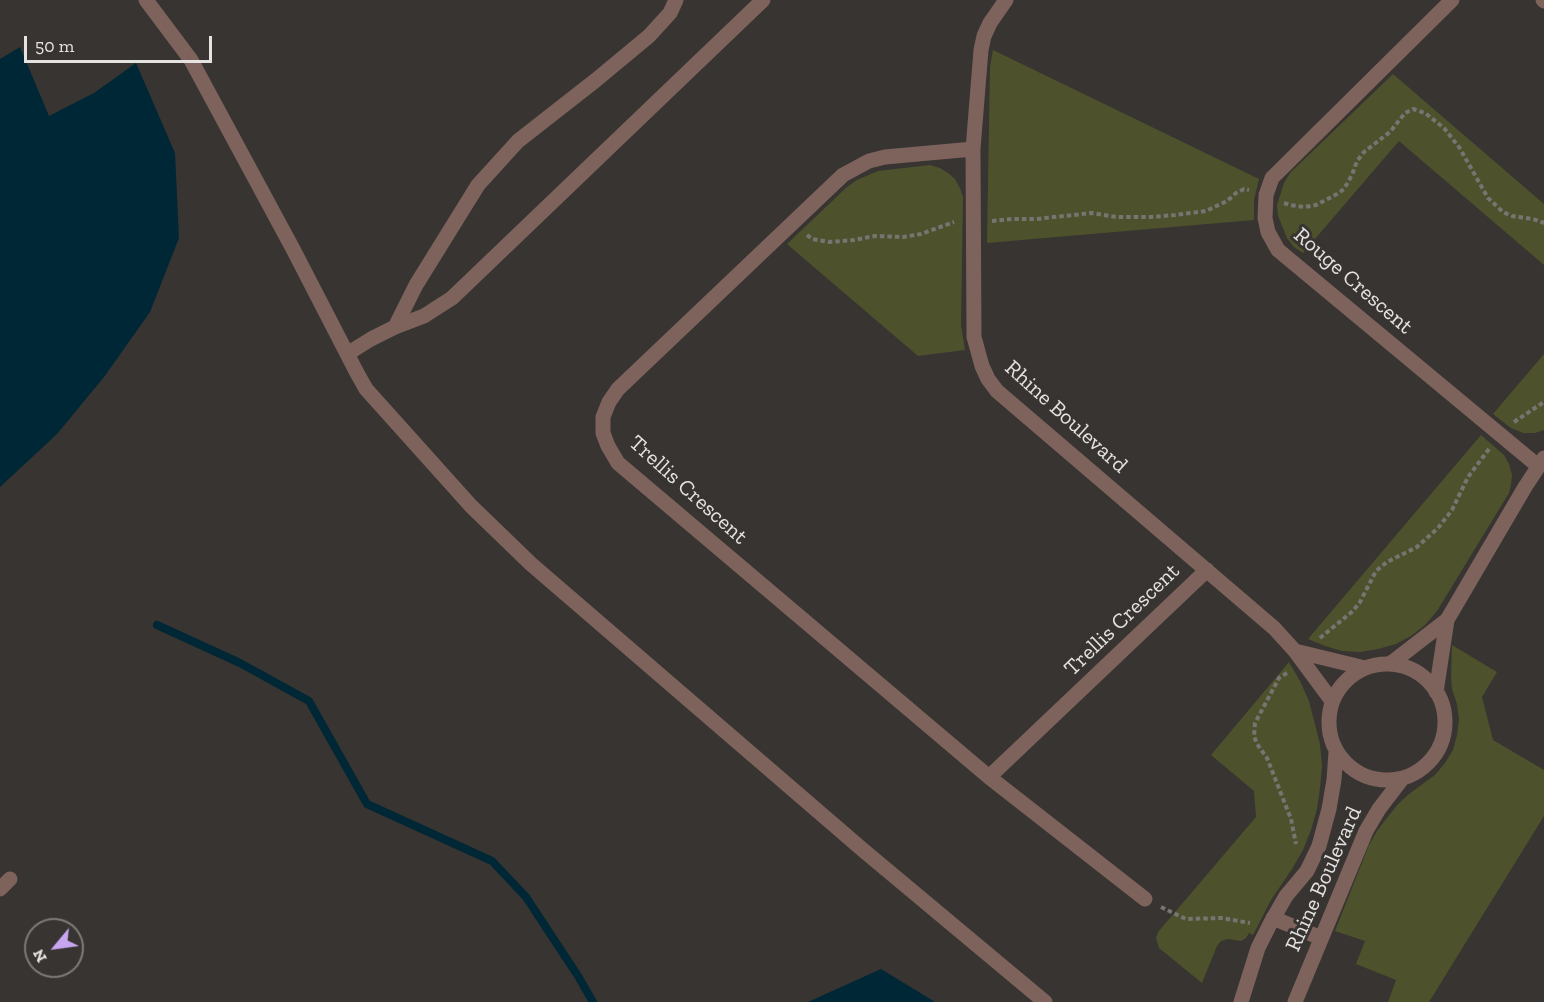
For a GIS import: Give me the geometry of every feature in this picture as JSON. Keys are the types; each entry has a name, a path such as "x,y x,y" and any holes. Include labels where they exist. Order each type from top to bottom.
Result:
{"street":[{"path":"146,0 190,60 366,388 471,506 531,564 854,842 1045,1002"},
{"path":"395,327 416,285 478,185 518,141 649,36 670,13 676,0"},
{"path":"347,354 395,327 424,316 452,298 763,0"},
{"name":"Rhine Boulevard","path":"1006,0 984,36 973,149 974,337 988,379 997,391 1274,628 1295,651 1332,701"},
{"path":"1266,195 1272,178 1452,0"},
{"name":"Trellis Crescent","path":"973,149 885,157 869,161 843,175 618,389 603,417 603,433 618,463 989,777 1145,899"},
{"name":"Rouge Crescent","path":"1266,195 1265,218 1268,232 1278,250 1500,434 1541,462"},
{"path":"1436,692 1447,620 1541,462"},
{"name":"Trellis Crescent","path":"989,777 1207,570"},
{"path":"1390,664 1447,620"},
{"path":"1295,651 1365,668"},
{"path":"1378,664 1404,666 1428,681 1436,692 1443,708 1445,727 1441,744 1432,760 1419,772 1402,779 1383,781 1364,777 1348,767 1336,752 1329,735 1328,718 1332,701 1340,687 1351,675 1365,668 1378,664"},
{"name":"Rhine Boulevard","path":"1241,1002 1258,948 1273,918 1286,896 1306,871 1319,846 1334,780 1336,752"},
{"name":"Rhine Boulevard","path":"1295,1002 1366,831 1402,779"},
{"path":"1273,918 1321,938"}],"path":[{"path":"792,223 812,239 829,242 875,236 903,237 921,234 956,221 1036,219 1092,213 1116,217 1159,217 1206,211 1227,201 1244,189 1290,205 1316,206 1344,189 1357,161 1364,152 1390,132 1405,113 1413,109 1425,113 1444,129 1459,147 1488,198 1503,212 1544,223"},
{"path":"1500,434 1508,425 1544,402"}],"green space":[{"path":"993,50 1259,179 1254,200 1254,220 987,243 990,67"},
{"path":"1393,74 1544,204 1544,265 1399,141 1303,253 1294,247 1287,238 1278,216 1277,205 1284,183 1290,173"},
{"path":"930,165 940,168 955,179 963,197 961,325 965,350 918,356 787,244 857,180 878,171"},
{"path":"1544,354 1544,430 1523,433 1511,428 1493,414"},
{"path":"1481,435 1504,455 1509,464 1512,475 1509,493 1437,611 1411,636 1396,644 1378,649 1360,652 1342,651 1308,639"},
{"path":"1452,645 1497,672 1482,697 1493,740 1544,770 1544,816 1429,1002 1388,1002 1396,980 1356,964 1365,941 1335,931 1369,845 1377,831 1397,805 1435,775 1453,750 1459,719 1452,689"},
{"path":"1289,662 1309,701 1320,744 1322,766 1317,809 1303,850 1271,900 1253,935 1249,933 1241,941 1228,939 1221,941 1202,983 1159,948 1156,938 1158,932 1256,817 1254,791 1211,755"}],"water":[{"path":"20,47 49,116 94,93 136,63 175,153 179,238 150,312 104,377 57,434 0,487 0,59"},
{"path":"881,969 935,1002 808,1002"}],"waterway":[{"path":"157,625 240,663 309,701 367,804 492,861 526,897 593,1002"}]}
